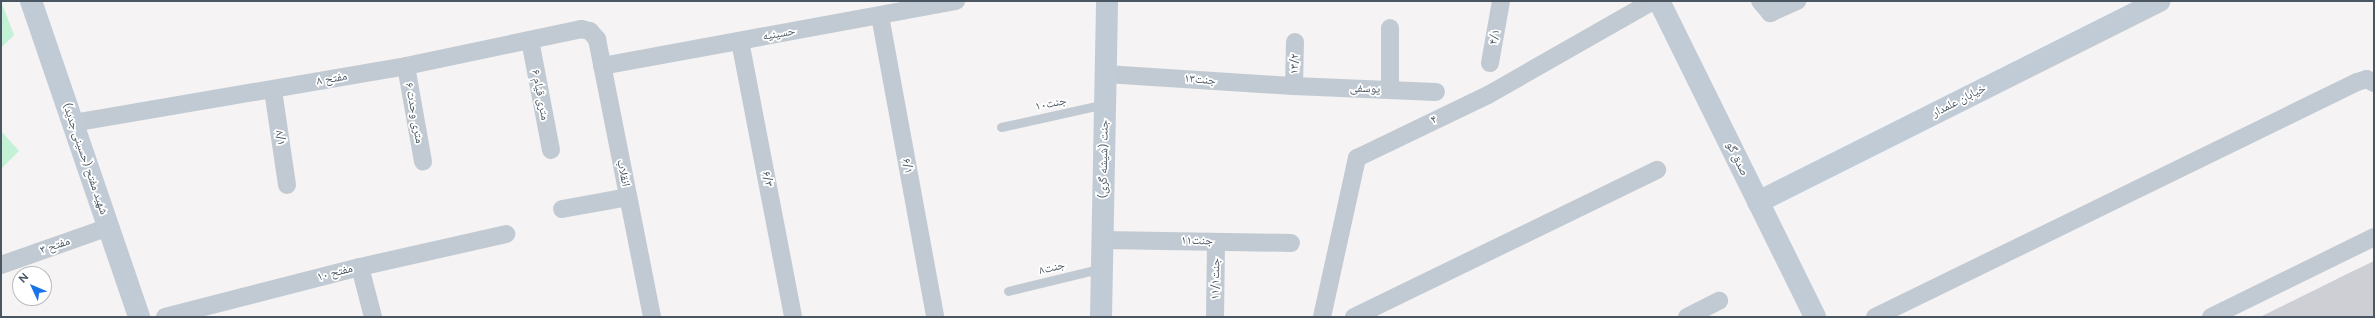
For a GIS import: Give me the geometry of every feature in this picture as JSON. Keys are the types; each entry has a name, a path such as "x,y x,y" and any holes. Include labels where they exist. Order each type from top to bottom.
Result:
{"street":[{"name":"شهید مفتح (حسینی جدید)","path":"33,1 139,317"},
{"name":"حسینیه","path":"602,66 956,1"},
{"name":"جنت (شیشه گری)","path":"1101,317 1107,1"},
{"name":"۴","path":"1322,317 1357,158 1488,95 1653,1"},
{"name":"صدق گو","path":"1659,1 1815,317"},
{"path":"1765,7 1797,1"},
{"name":"خیابان علمدار","path":"1758,202 2160,1"},
{"name":"۴/۱","path":"1490,63 1500,6"},
{"name":"۶/۱","path":"880,16 935,317"},
{"path":"1390,28 1390,90"},
{"name":"مفتح ۸","path":"73,123 273,90 406,66 581,29 590,31"},
{"name":"انقلاب","path":"590,31 597,38 652,317"},
{"name":"۶ متری قیام","path":"530,40 551,150"},
{"name":"۶/۳","path":"740,41 793,317"},
{"name":"۱۳/۲","path":"1294,86 1295,42"},
{"name":"۶ متری وحدت","path":"406,66 423,161"},
{"name":"جنت۱۳","path":"1106,74 1294,86"},
{"path":"1875,317 2357,82 2367,78 2374,83"},
{"name":"یوسفی","path":"1294,86 1436,92"},
{"name":"۸/۱","path":"273,90 287,186"},
{"path":"1354,317 1657,170"},
{"path":"562,209 628,197"},
{"name":"مفتح ۳","path":"1,265 108,227"},
{"name":"مفتح ۱۰","path":"165,317 360,267 506,234"},
{"path":"2211,317 2374,237"},
{"name":"جنت۱۱","path":"1103,240 1291,243"},
{"name":"جنت۱۱/۱","path":"1215,317 1216,242"},
{"path":"360,267 373,317"},
{"path":"1687,317 1719,301"}],"lane":[{"name":"جنت۱۰","path":"1001,126 1105,104"},
{"name":"جنت۸","path":"1008,291 1102,268"}],"green space":[{"path":"1,1 14,35 1,48"},
{"path":"1,131 19,151 1,169"}],"building":[{"path":"2374,261 2374,317 2260,317 2347,274"}]}
